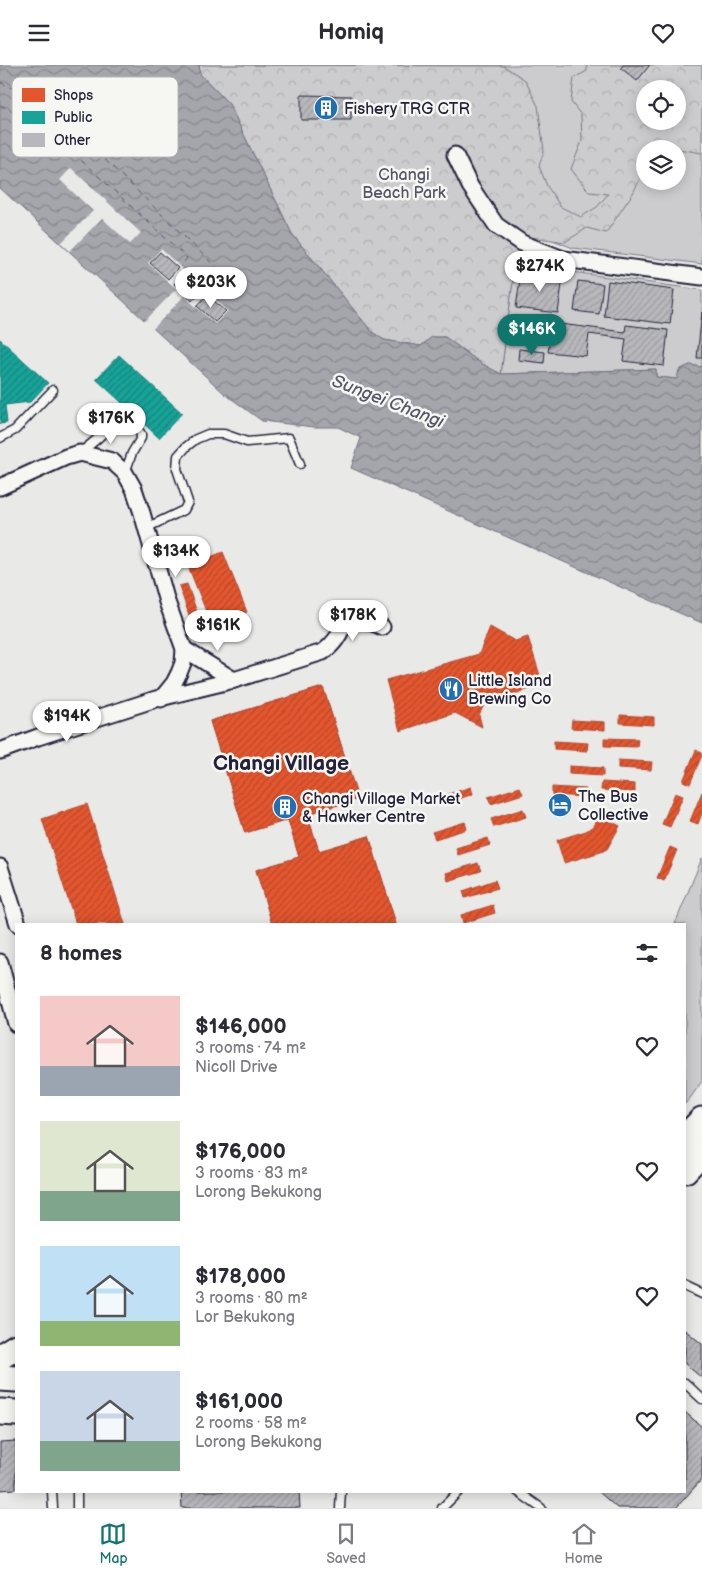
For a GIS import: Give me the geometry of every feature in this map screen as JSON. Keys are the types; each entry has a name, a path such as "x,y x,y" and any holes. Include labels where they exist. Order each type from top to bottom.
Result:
{"main road":[{"path":"686,1137 702,1120"},
{"path":"686,1168 702,1152"},
{"path":"0,1357 15,1348"},
{"path":"0,1378 15,1379"},
{"path":"0,1412 15,1413"}],"street":[{"path":"455,155 470,186 496,225 522,243 563,259 702,277"},
{"path":"0,487 66,457 80,453 112,461 125,473 134,489 184,649 183,663 179,673 174,683 161,699"},
{"path":"0,751 156,699 234,680 323,652 334,644 347,619 351,617 358,617 382,627"},
{"path":"184,649 234,680"},
{"path":"0,867 18,923"},
{"path":"0,963 15,1020"}],"lane":[{"path":"0,438 15,430 53,390"},
{"path":"80,453 99,439 115,417 124,416"},
{"path":"125,473 132,453 141,437 135,426"},
{"path":"146,528 184,510 188,502 177,469 178,456 191,443 208,434 224,434 247,442 289,437 300,464"},
{"path":"686,1286 702,1294"},
{"path":"686,1384 702,1399"},
{"path":"52,1493 53,1508"},
{"path":"77,1493 77,1508"},
{"path":"340,1508 342,1493"},
{"path":"442,1508 457,1493"},
{"path":"520,1493 541,1508"}],"green space":[{"path":"199,65 702,65 702,264 573,248 530,231"},
{"name":"Changi Beach Park","path":"199,65 504,66 525,80 538,106 544,151 539,166 547,186 561,207 581,217 597,207 608,194 589,192 571,169 582,141 581,115 571,102 574,78 587,71 587,65 702,65 702,153 686,150 686,140 636,140 636,187 606,233 587,228 565,242 531,237 526,249 539,267 515,265 501,374 482,364 445,337 432,337 421,346 384,340 372,332 292,234 229,104 200,74"},
{"path":"515,264 702,290 702,367 690,365 679,370 678,379 656,377 656,369 501,374"},
{"path":"702,858 702,1081 686,1103 686,923 675,923"}],"water":[{"name":"Sungei Changi","path":"0,65 199,65 200,74 229,104 292,234 372,332 384,340 421,346 432,337 445,337 482,364 501,374 656,369 656,377 677,379 679,370 690,365 702,367 702,623 351,468 361,438 338,427 314,427 262,421 225,394 0,188"}],"pier":[{"path":"71,168 141,233 130,244 102,218 70,251 61,243 93,211 60,180"},
{"path":"161,249 228,311 215,324 184,296 153,329 144,322 176,289 148,263"}],"building: Shops":[{"path":"223,552 247,612 212,626 188,566"},
{"path":"187,584 197,612 189,615 179,586"},
{"path":"490,627 515,641 528,637 543,685 485,703 479,715 482,727 455,713 400,731 386,680 479,654"},
{"name":"Changi Village Market & Hawker Centre","path":"323,687 358,799 307,814 319,851 369,836 396,923 272,923 256,870 299,857 288,820 245,833 210,721"},
{"name":"Changi Village Market & Hawker Centre","path":"323,687 358,799 307,814 319,851 369,836 396,923 272,923 256,870 299,857 288,820 245,833 210,721"},
{"path":"620,715 654,717 654,725 620,723"},
{"path":"572,720 605,722 605,730 571,728"},
{"path":"604,738 638,739 637,747 604,746"},
{"path":"554,741 588,743 587,751 554,749"},
{"path":"696,750 702,753 702,755 690,784 683,781"},
{"path":"618,760 652,762 651,770 618,768"},
{"path":"569,766 603,768 603,776 569,774"},
{"path":"602,782 635,784 635,792 601,790"},
{"path":"471,787 473,794 441,805 439,797"},
{"path":"520,787 523,794 491,804 488,797"},
{"path":"552,787 586,789 585,797 552,795"},
{"path":"702,792 702,813 698,824 690,821"},
{"path":"675,793 683,796 670,827 662,824"},
{"path":"87,804 125,923 76,923 42,819"},
{"path":"523,809 526,817 494,827 491,819"},
{"path":"599,815 620,826 607,849 564,863 557,840 586,831 593,826"},
{"path":"465,822 467,829 435,839 432,832"},
{"path":"488,838 490,845 458,855 456,848"},
{"path":"670,847 677,850 664,881 657,878"},
{"path":"478,863 481,871 448,881 446,873"},
{"path":"495,880 498,888 465,898 463,891"},
{"path":"493,905 495,913 463,923 461,915"}],"building: Public":[{"path":"0,339 48,383 30,402 5,405 7,423 0,424"},
{"path":"119,355 182,413 159,438 140,420 130,432 119,422 130,410 96,379"}],"building: Other":[{"path":"623,65 649,65 638,80 621,68"},
{"name":"Fishery TRG CTR","path":"301,95 351,96 351,120 301,120"},
{"path":"160,252 178,268 168,279 150,263"},
{"path":"521,272 563,277 558,313 516,308"},
{"path":"184,274 202,290 192,301 174,284"},
{"path":"578,281 603,284 599,314 574,311"},
{"path":"608,281 674,290 670,324 604,316"},
{"path":"207,295 226,311 215,322 197,306"},
{"path":"702,312 702,358 697,358"},
{"path":"552,323 625,332 626,325 668,330 664,366 623,361 626,339 589,334 586,356 548,352"},
{"path":"519,349 545,352 544,363 518,360"},
{"path":"686,1331 702,1344 702,1378 686,1365"},
{"path":"686,1413 702,1427 702,1479 676,1508 617,1508 600,1493 686,1493"},
{"path":"15,1441 15,1489 0,1490 0,1442"},
{"path":"181,1493 299,1493 300,1508 182,1508"}],"ferry route":[{"path":"0,82 12,88"},
{"path":"0,105 12,111"},
{"path":"78,157 187,258 180,267"},
{"path":"102,157 226,277 211,294"}],"place":[{"name":"Fishery TRG CTR","path":"326,108"},
{"name":"Little Island Brewing Co","path":"451,689"},
{"name":"The Bus Collective","path":"560,805"},
{"name":"Changi Village Market & Hawker Centre","path":"285,807"}],"district":[{"name":"Changi Village","path":"281,763"}]}
